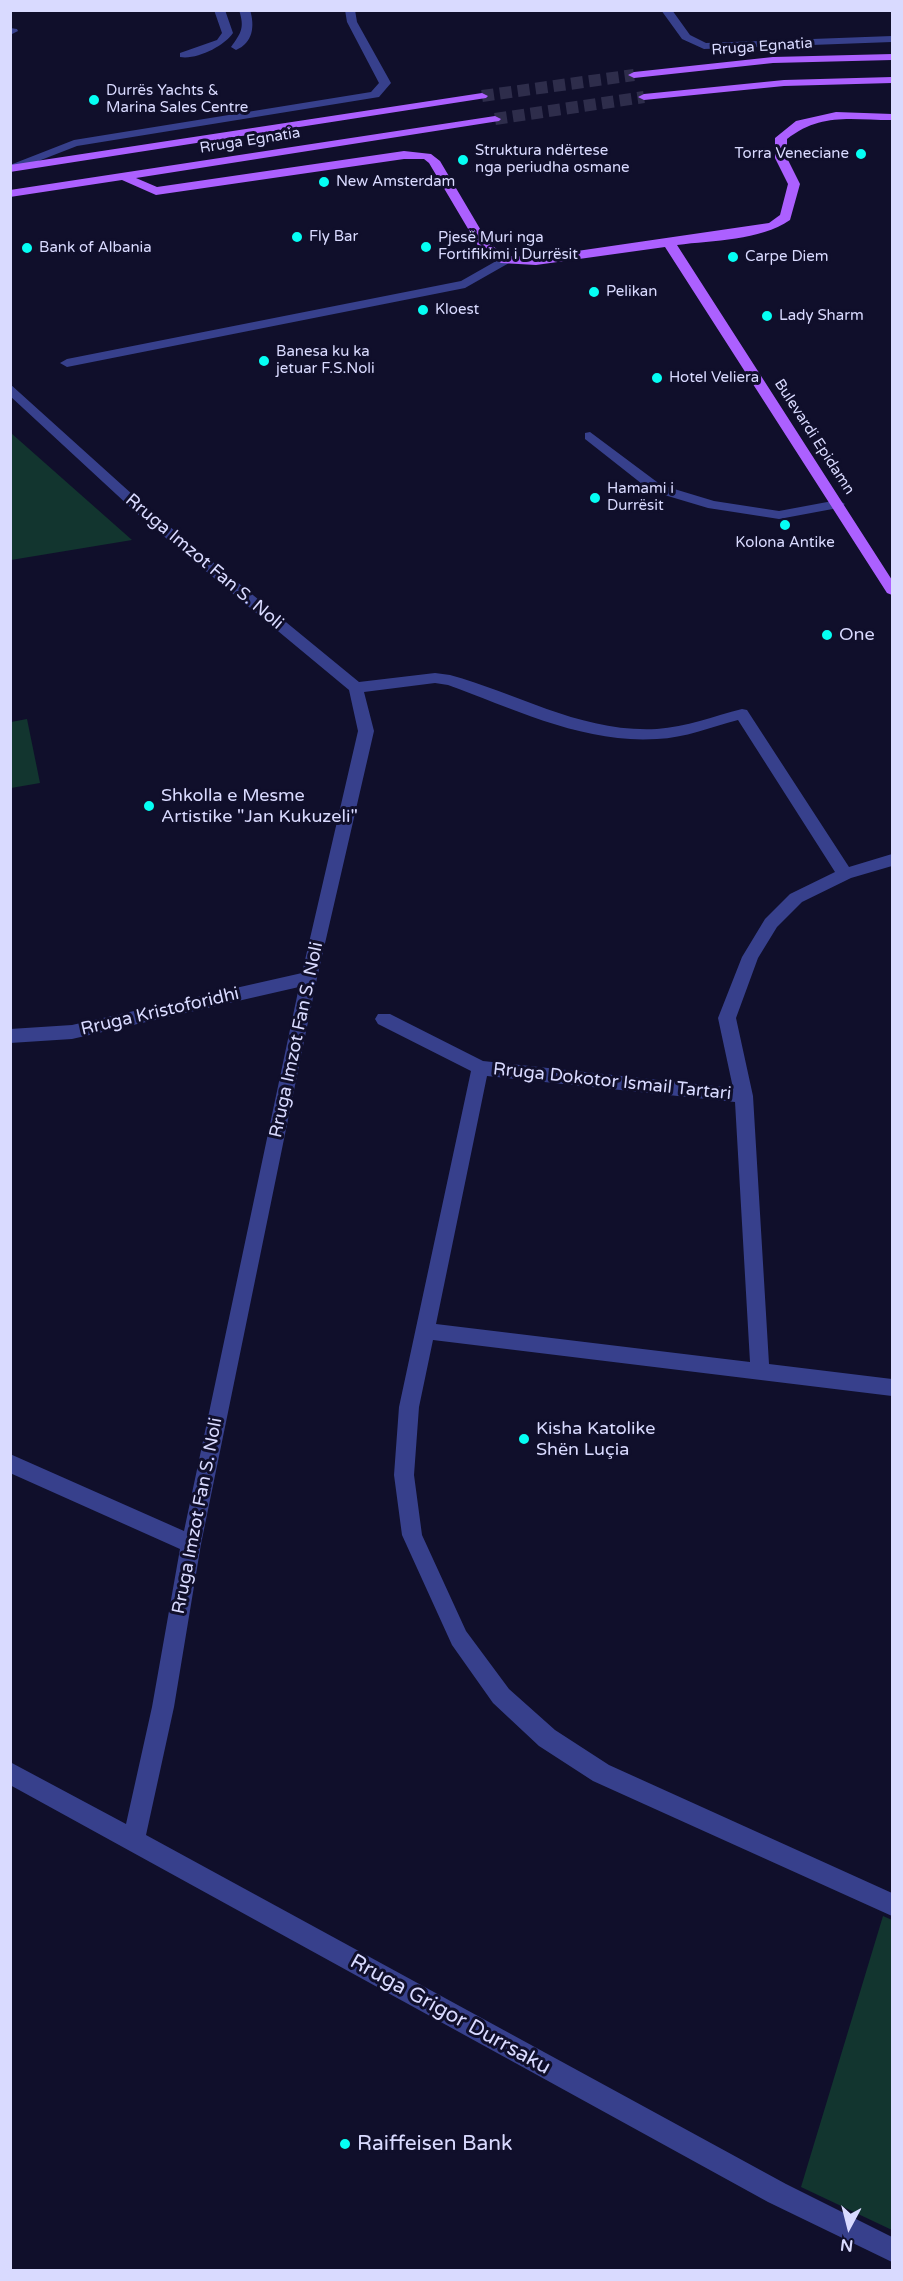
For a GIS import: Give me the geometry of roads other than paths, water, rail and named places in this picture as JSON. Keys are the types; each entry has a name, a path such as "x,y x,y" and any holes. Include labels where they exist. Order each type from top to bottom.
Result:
{"main road":[{"name":"Rruga Egnatia","path":"634,75 773,60 892,57"},
{"path":"644,97 784,83 892,80"},
{"name":"Rruga Egnatia","path":"11,169 482,96"},
{"path":"122,176 156,191 404,155 427,156 434,161 484,246 505,260 536,261 756,231 773,226 786,216 794,184 781,158 781,138 800,123 836,115 892,117"},
{"name":"Rruga Egnatia","path":"10,194 495,119"},
{"name":"Bulevardi Epidamn","path":"669,243 892,589"}],"street":[{"path":"184,56 221,42 228,33 219,10"},
{"path":"236,46 246,35 249,24 244,10"},
{"path":"11,169 74,143 375,95 386,83 352,22 350,10"},
{"path":"666,10 686,37 704,46 732,47 892,39"},
{"path":"67,363 465,284 505,260"},
{"name":"Rruga Imzot Fan S. Noli","path":"10,388 148,516 356,688 366,730 309,978 191,1544 163,1707 133,1841"},
{"path":"590,436 657,488 713,505 779,515 838,504"},
{"path":"356,688 435,678 450,680 571,721 613,731 657,734 741,714 845,874"},
{"path":"760,1372 744,1096 727,1018 750,957 771,923 796,898 845,874 892,860"},
{"name":"Rruga Kristoforidhi","path":"10,1036 72,1032 309,978"},
{"name":"Rruga Dokotor Ismail Tartari","path":"384,1019 480,1068 744,1096"},
{"path":"480,1068 408,1407 404,1475 412,1535 459,1638 501,1696 547,1738 601,1773 892,1905"},
{"path":"425,1331 892,1388"},
{"path":"10,1463 191,1544"},
{"name":"Rruga Grigor Durrsaku","path":"10,1773 777,2193 892,2250"}],"tunnel":[{"path":"482,96 634,75"},
{"path":"495,119 644,97"}],"place":[{"name":"Durrës Yachts & Marina Sales Centre","path":"94,100"},
{"name":"Torra Veneciane","path":"861,154"},
{"name":"Struktura ndërtese nga periudha osmane","path":"463,160"},
{"name":"New Amsterdam","path":"324,182"},
{"name":"Fly Bar","path":"297,237"},
{"name":"Pjesë Muri nga Fortifikimi i Durrësit","path":"426,247"},
{"name":"Bank of Albania","path":"27,248"},
{"name":"Carpe Diem","path":"733,257"},
{"name":"Pelikan","path":"594,292"},
{"name":"Kloest","path":"423,310"},
{"name":"Lady Sharm","path":"767,316"},
{"name":"Banesa ku ka jetuar F.S.Noli","path":"264,361"},
{"name":"Hotel Veliera","path":"657,378"},
{"name":"Hamami i Durrësit","path":"595,498"},
{"name":"Kolona Antike","path":"785,525"},
{"name":"One","path":"827,635"},
{"name":"Shkolla e Mesme Artistike \"Jan Kukuzeli\"","path":"149,806"},
{"name":"Kisha Katolike Shën Luçia","path":"524,1439"},
{"name":"Raiffeisen Bank","path":"345,2144"}]}
